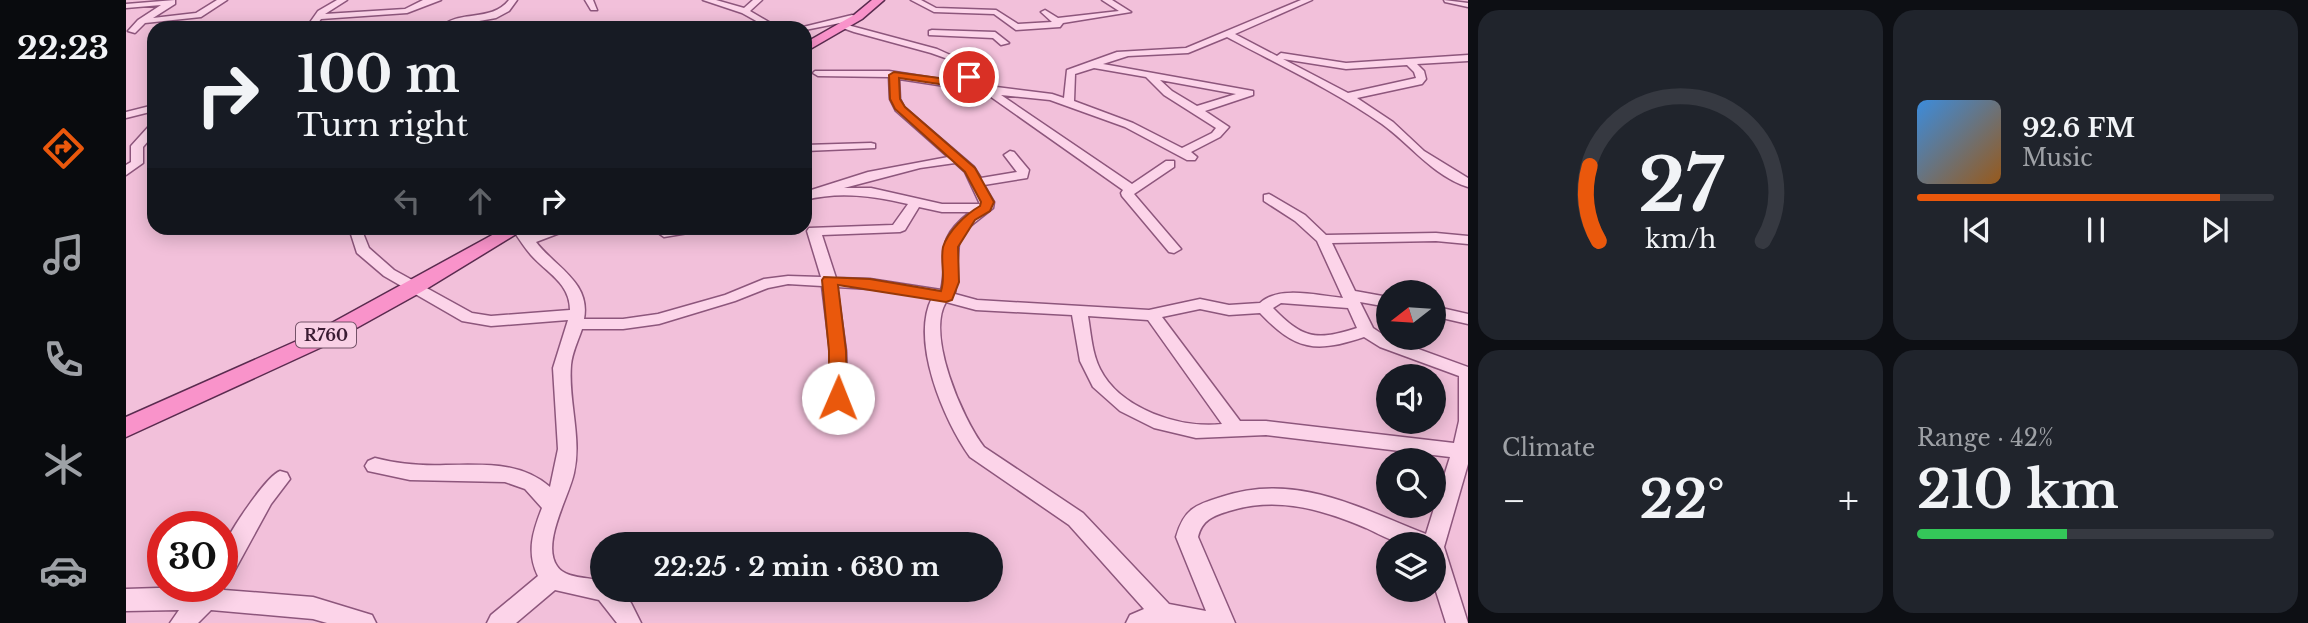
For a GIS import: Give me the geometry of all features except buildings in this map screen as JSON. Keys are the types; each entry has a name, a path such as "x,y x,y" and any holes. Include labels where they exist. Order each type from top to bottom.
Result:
{"main road":[{"path":"812,44 858,17 875,0"},
{"name":"R760","path":"126,429 316,341 515,235"}],"street":[{"path":"149,21 198,15 223,0"},
{"path":"314,21 343,0"},
{"path":"317,17 405,11 426,1 437,0"},
{"path":"589,0 594,8"},
{"path":"707,0 745,11 763,21"},
{"path":"745,11 758,0"},
{"path":"915,0 926,7 949,11 996,12 1016,27 1060,24 1058,21"},
{"path":"1045,12 1058,21 1127,12 1127,9 1106,0"},
{"path":"1069,101 1070,72 1094,65 1115,54 1188,50 1308,0"},
{"path":"1448,0 1468,5"},
{"path":"462,21 493,16 501,13 512,1 524,1"},
{"path":"126,6 172,2 132,31"},
{"path":"926,7 932,35 995,35 1004,43"},
{"path":"812,26 858,17"},
{"path":"141,22 147,21"},
{"path":"843,25 894,41 937,50 963,63 974,74 939,81"},
{"path":"1229,34 1346,97 1389,124 1420,153 1468,183"},
{"path":"812,39 819,40"},
{"path":"1268,53 1346,66 1468,58"},
{"path":"1346,97 1418,82 1421,79 1419,71 1409,62"},
{"path":"1094,65 1249,93 1197,110"},
{"path":"818,73 842,71 894,75 1069,101 1129,125 1186,155 1224,129 1168,93 1149,75"},
{"path":"894,75 895,99 900,109 960,159 987,202 986,208 970,218 951,247 952,282 933,314 933,339 956,420 965,438 977,452 1076,519 1162,613 1198,622"},
{"path":"986,90 1130,189"},
{"path":"126,115 147,110"},
{"path":"140,112 147,115"},
{"path":"126,171 137,163 136,146 147,135"},
{"path":"812,148 871,146"},
{"path":"976,183 1023,175 1023,170 1010,155"},
{"path":"812,194 868,176 960,159"},
{"path":"1170,164 1127,193 1174,249"},
{"path":"824,191 871,192 915,203 961,209 986,208"},
{"path":"1269,198 1300,218 1323,239 1366,331 1387,343 1468,373 1468,421 1462,451 1438,532"},
{"path":"838,398 838,351 830,280 814,231 895,229 900,227 915,203"},
{"path":"357,235 362,250 389,273 468,317 481,321 576,319 642,322 730,298 773,282 830,280 943,296 976,305 1152,314 1200,304 1229,310 1264,308 1272,300 1281,298 1376,301"},
{"path":"523,235 535,251 572,286 578,303 562,367 567,457 542,550 545,569 552,578 607,593 624,612 629,623"},
{"path":"1323,239 1436,237 1468,240"},
{"path":"1264,308 1284,330 1301,341 1328,342 1366,331"},
{"path":"1079,310 1090,366 1108,392 1138,412 1178,429 1213,432 1234,427 1281,429 1462,451"},
{"path":"1152,314 1177,354 1217,400 1234,427"},
{"path":"1446,314 1468,319"},
{"path":"375,466 405,472 504,472 538,486 552,506"},
{"path":"238,544 264,498 280,479"},
{"path":"1223,623 1187,537 1190,522 1195,515 1259,495 1288,496 1339,510 1395,532"},
{"path":"499,623 552,578"},
{"path":"1446,587 1458,623"},
{"path":"238,597 313,608 364,623"},
{"path":"126,600 147,598"},
{"path":"182,623 202,602"},
{"path":"1138,623 1162,613"}],"route":[{"path":"838,398 839,365 830,280 946,297 952,282 951,247 970,218 977,211 986,208 987,202 970,170 900,109 895,99 894,75 939,81 969,77"}]}
